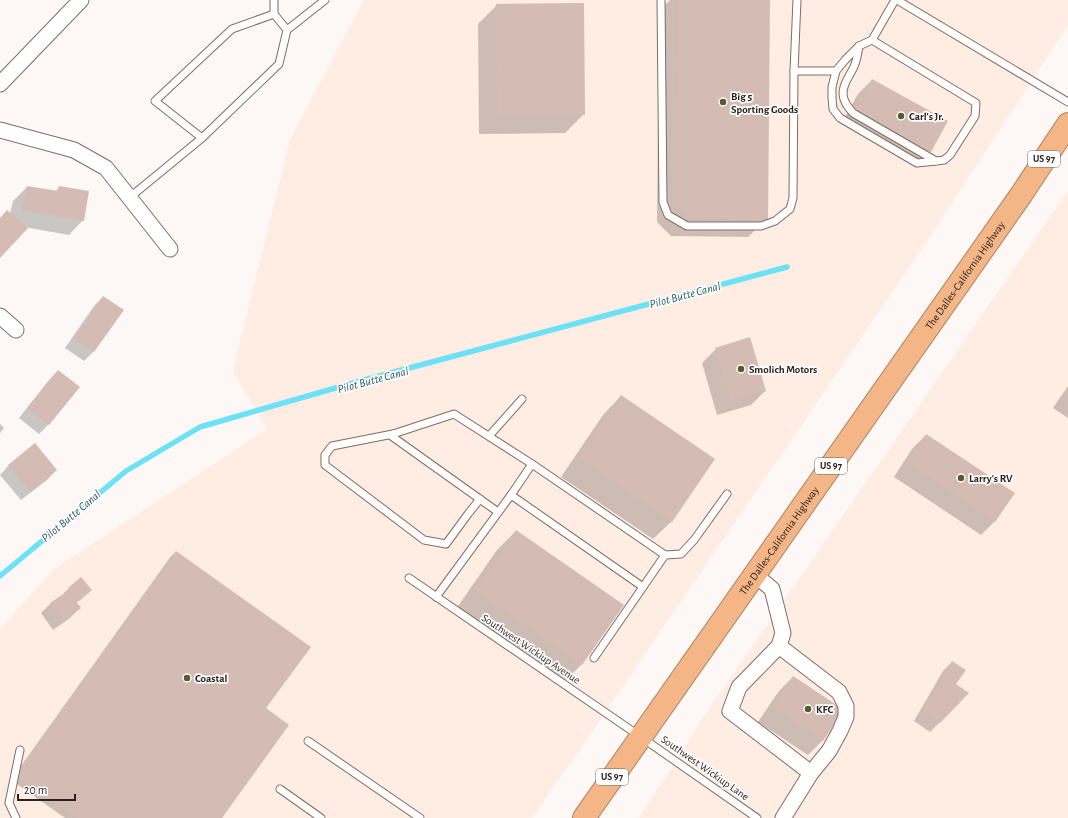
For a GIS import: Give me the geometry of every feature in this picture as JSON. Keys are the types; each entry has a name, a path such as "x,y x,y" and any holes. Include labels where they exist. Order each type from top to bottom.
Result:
{"highway":[{"name":"The Dalles-California Highway","path":"584,818 1021,195 1068,124"}],"street":[{"path":"0,84 76,2"},
{"path":"0,130 74,150 106,168 170,249"},
{"path":"0,316 16,330"},
{"path":"754,574 772,589 783,633 779,646 739,688 730,711 811,773"},
{"path":"779,646 839,692 846,706 846,717 829,751 811,773 783,818"}],"lane":[{"path":"274,0 274,14 287,30"},
{"path":"129,198 202,138 279,64 287,30 325,0"},
{"path":"661,0 663,202 668,216 687,226 761,226 774,221 790,209 793,198 794,70 797,0"},
{"path":"872,40 976,103 975,116 950,155 944,160 917,163 840,118 833,108 832,87 836,72 845,60 859,46 872,40 896,0 1068,102"},
{"path":"202,138 155,101 232,29 274,14"},
{"path":"859,46 855,65 844,84 843,96 846,105 853,113 936,161"},
{"path":"794,70 836,72"},
{"path":"489,436 522,399"},
{"path":"480,499 446,544 424,540 325,465 325,455 332,446 393,434 454,414 532,464 665,555 681,554 694,540 727,494"},
{"path":"393,434 390,435 498,512"},
{"path":"436,597 532,464"},
{"path":"511,495 643,587"},
{"path":"594,658 665,555"},
{"name":"Southwest Wickiup Avenue","path":"409,578 641,737"},
{"name":"Southwest Wickiup Lane","path":"641,737 757,818"},
{"path":"308,741 420,818"},
{"path":"16,818 9,803 20,750"},
{"path":"280,789 321,818"}],"shaded area":[{"path":"364,0 1068,0 1068,25 919,253 532,818 0,818 0,629 53,570 267,429 233,371 290,140"},
{"path":"1068,191 1068,818 639,818 711,706"}],"building":[{"name":"Big 5 Sporting Goods","path":"677,0 770,0 768,219 690,218 676,204"},
{"path":"584,3 585,115 497,115 496,4"},
{"name":"Carl's Jr.","path":"872,79 948,121 931,152 855,110"},
{"path":"27,186 58,191 59,186 89,191 84,221 22,210"},
{"path":"7,210 28,228 0,258 0,218"},
{"path":"103,296 124,310 94,352 74,339"},
{"name":"Smolich Motors","path":"750,337 766,391 731,401 715,348"},
{"path":"58,370 80,387 49,425 27,408"},
{"path":"621,395 715,459 672,522 578,458"},
{"name":"Larry's RV","path":"926,434 1015,493 995,522 907,462"},
{"path":"35,443 57,470 31,492 8,465"},
{"path":"516,530 624,605 582,665 474,590"},
{"name":"Coastal","path":"176,551 311,647 266,708 289,725 222,818 76,818 15,775"},
{"path":"81,577 92,590 79,601 68,588"},
{"path":"68,591 81,608 63,621 50,603"},
{"path":"952,661 966,670 956,684 969,693 940,723 922,711"},
{"name":"KFC","path":"793,676 844,710 823,741 772,707"}],"waterway":[{"name":"Pilot Butte Canal","path":"0,576 126,471 200,427 353,383 787,267"}],"place":[{"name":"Big 5 Sporting Goods","path":"723,102"},
{"name":"Carl's Jr.","path":"901,116"},
{"name":"Smolich Motors","path":"741,369"},
{"name":"Larry's RV","path":"961,478"},
{"name":"Coastal","path":"187,678"},
{"name":"KFC","path":"808,709"}]}
